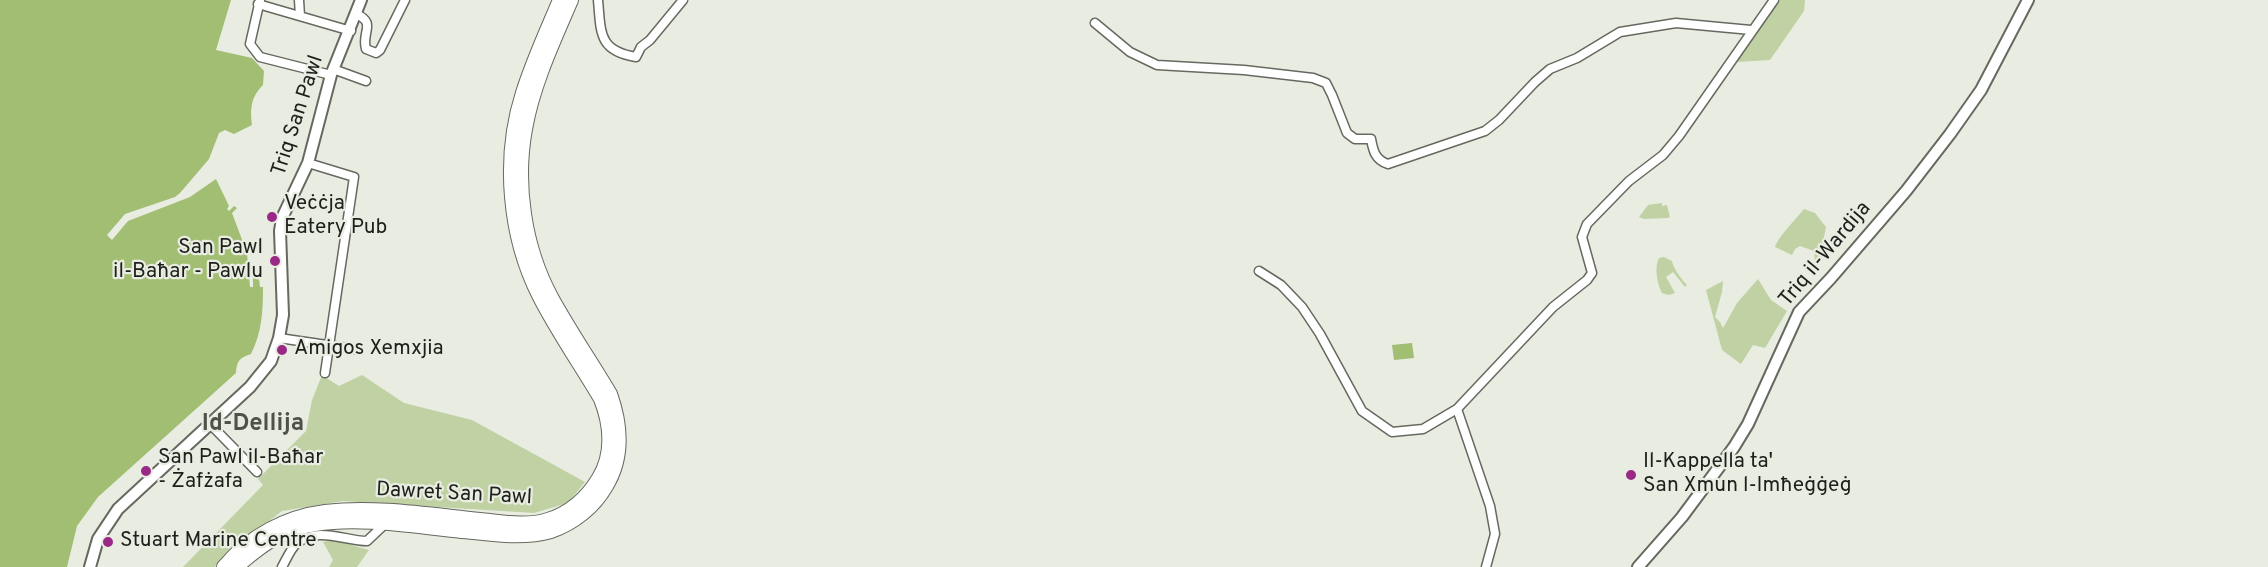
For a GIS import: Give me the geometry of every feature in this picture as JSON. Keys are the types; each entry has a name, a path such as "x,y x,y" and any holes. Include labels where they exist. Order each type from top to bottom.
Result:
{"highway":[{"name":"Dawret San Pawl","path":"224,567 265,531 325,512 399,513 512,523 547,521 585,498 602,474 610,430 607,412 539,296 519,241 511,175 515,128 522,95 560,0"},
{"name":"Dawret San Pawl","path":"236,567 271,539 314,524 366,522 507,536 550,531 571,522 591,507 607,486 617,461 619,428 610,394 550,296 529,242 521,181 525,130 540,73 571,0"}],"street":[{"path":"299,0 300,16"},
{"name":"Triq San Pawl","path":"90,567 98,539 118,509 256,382 271,361 279,338 283,315 280,231 282,218 308,163 332,72 362,0"},
{"path":"356,14 365,18 368,24 364,43 366,49 376,53 405,0"},
{"path":"598,0 604,40 609,47 622,55 636,57 641,47 650,40 683,0"},
{"path":"1259,272 1281,285 1302,307 1320,334 1362,411 1392,432 1423,429 1457,409 1553,307 1587,280 1592,273 1582,237 1587,224 1629,181 1663,154 1679,136 1774,0"},
{"name":"Triq il-Wardija","path":"1638,567 1682,517 1734,447 1748,424 1799,312 1906,191 1981,90 2028,0"},
{"path":"351,31 259,2 250,44 260,57 366,81"},
{"path":"1095,23 1130,52 1157,64 1244,70 1313,78 1326,83 1347,133 1354,139 1371,138 1376,157 1380,162 1388,164 1485,131 1550,69 1577,58 1620,32 1676,23 1751,30"},
{"path":"308,163 354,177 325,373"},
{"path":"279,338 354,349"},
{"path":"1457,409 1490,506 1495,534 1486,567"},
{"path":"211,425 257,472"},
{"name":"Dawret San Pawl","path":"354,511 378,517 387,524"},
{"path":"355,541 369,533 370,526 366,522"},
{"path":"282,567 296,543 311,536 334,535 355,541 367,541 387,524"}],"shaded area":[{"path":"0,0 231,0 216,50 252,58 264,71 263,85 252,103 252,125 234,134 225,130 219,133 209,159 180,193 175,197 125,214 107,235 112,240 128,221 190,197 216,179 229,206 227,209 229,211 234,206 237,208 232,213 247,253 250,287 253,287 253,270 258,271 260,287 263,287 261,321 255,346 251,354 239,360 236,373 98,497 77,526 67,567 0,567"},
{"path":"1779,0 1805,0 1804,11 1770,60 1736,62"},
{"path":"1662,203 1662,206 1667,205 1670,217 1644,219 1639,217 1648,205"},
{"path":"1804,209 1815,213 1826,227 1819,263 1815,262 1814,251 1800,246 1792,255 1775,247"},
{"path":"1664,257 1672,261 1687,285 1685,287 1673,272 1666,277 1675,293 1669,295 1662,293 1657,276 1657,262 1659,258"},
{"path":"1758,279 1771,300 1787,311 1765,348 1753,345 1741,364 1722,350 1706,290 1723,281 1715,317 1723,328 1737,303"},
{"path":"1412,343 1414,358 1394,360 1392,345"},
{"path":"322,375 339,386 362,375 404,403 472,420 585,482 568,503 534,513 343,501 282,511 222,558 215,567 183,567 263,485 258,479 306,431 312,400"},
{"path":"334,540 369,550 357,567 329,567 333,560 323,542"}],"place":[{"name":"Veċċja Eatery Pub","path":"272,217"},
{"name":"San Pawl il-Baħar - Pawlu","path":"275,261"},
{"name":"Amigos Xemxjia","path":"282,350"},
{"name":"San Pawl il-Baħar - Żafżafa","path":"146,471"},
{"name":"Il-Kappella ta' San Xmun l-Imħeġġeġ","path":"1631,475"},
{"name":"Stuart Marine Centre","path":"108,542"}],"district":[{"name":"Id-Dellija","path":"253,425"}]}
